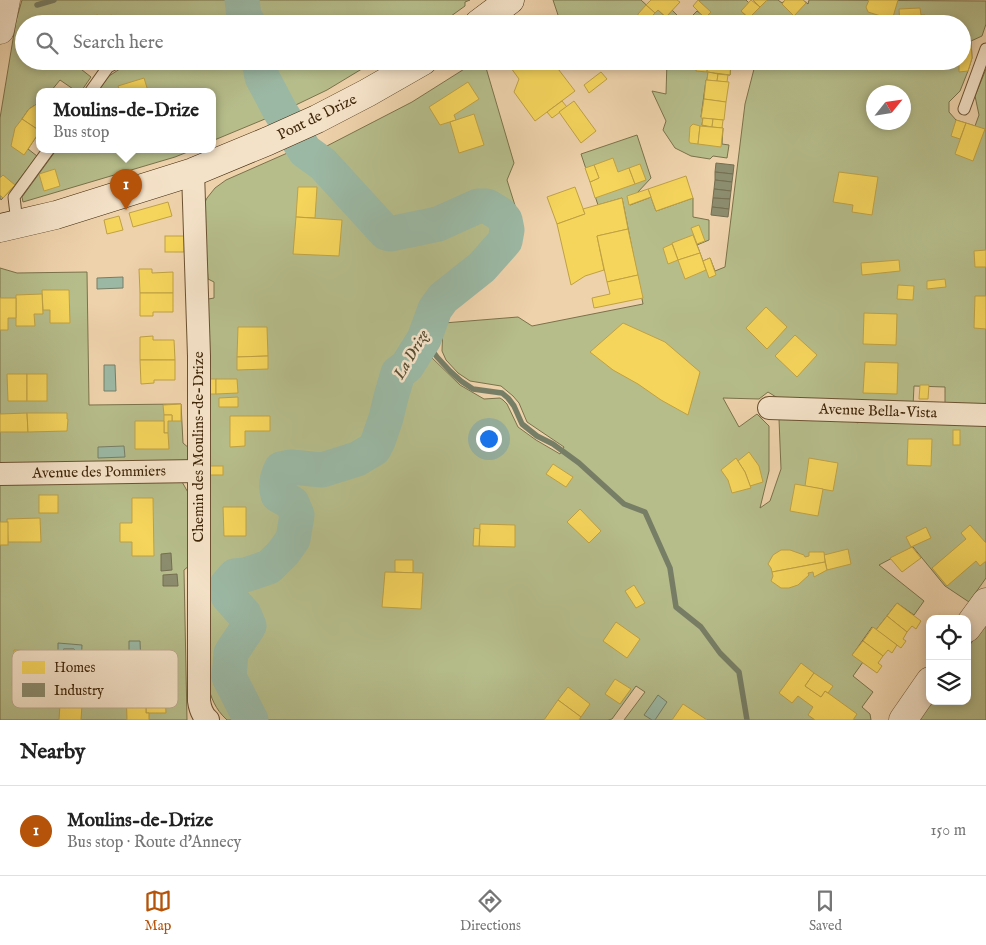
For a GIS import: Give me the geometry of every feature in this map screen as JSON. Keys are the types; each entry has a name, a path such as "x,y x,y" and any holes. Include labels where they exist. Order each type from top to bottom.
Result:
{"main road":[{"path":"0,30 6,0"},
{"path":"490,15 510,0"},
{"name":"Pont de Drize","path":"9,225 56,215 193,172 317,119 407,70"},
{"path":"971,623 986,602"},
{"path":"903,720 926,687"}],"street":[{"name":"Chemin des Moulins-de-Drize","path":"193,172 199,356 199,701 200,709 206,719"},
{"name":"Avenue Bella-Vista","path":"769,408 986,415"},
{"name":"Avenue des Pommiers","path":"0,474 198,470"}],"lane":[{"path":"964,109 986,49"},
{"path":"93,88 106,70"},
{"path":"9,225 14,197 46,153"}],"green space":[{"path":"22,0 470,0 465,2 465,6 452,15 18,15"},
{"path":"553,0 641,0 655,13 658,10 664,15 558,15"},
{"path":"698,0 746,0 749,3 741,11 746,15 707,15 710,12"},
{"path":"767,0 778,0 782,3 785,0 803,0 808,4 809,0 986,1 986,24 982,36 971,41 971,15 752,15"},
{"path":"672,10 677,15 668,15"},
{"path":"697,11 702,15 693,15"},
{"path":"15,27 15,70 82,70 91,77 83,88 72,88 60,80 53,88 36,88 36,105 29,109 22,119 36,128 36,137 28,149 37,156 1,200 0,118"},
{"path":"986,69 986,409 945,406 945,387 914,386 913,406 784,402 768,392 759,399 723,398 739,427 757,414 769,426 769,471 760,508 770,501 781,469 779,419 843,415 858,423 861,418 986,421 986,578 969,602 945,586 913,547 879,565 924,601 914,615 897,603 876,630 872,627 853,654 863,662 853,676 873,692 862,707 870,714 871,720 624,720 645,692 636,686 612,719 608,720 227,720 219,712 207,682 203,300 214,298 214,282 208,279 203,206 215,188 226,180 301,147 321,149 412,102 463,70 487,70 514,163 507,180 518,215 521,241 501,268 448,309 444,323 518,317 532,326 643,304 622,198 598,205 581,154 637,135 651,178 637,193 630,205 651,197 656,211 693,198 693,217 709,220 709,240 697,245 703,261 710,258 715,271 725,267 745,104 754,70 968,70 960,91 949,102 949,112 956,120 975,126 979,115 975,96","holes":["443,324 442,351 446,360 458,373 470,381 501,386 519,403 527,422 564,447 560,454 518,427 507,404 503,400 500,398 484,399 460,385 429,355 433,338"]},
{"path":"118,70 360,70 327,90 277,114 216,139 216,88 100,88 109,76"},
{"path":"667,70 731,70 730,75 708,73 701,117 703,118 702,125 723,128 722,144 729,145 727,158 713,156 710,159 691,156 675,148 663,130 666,121 652,91 666,94"},
{"path":"54,153 185,153 23,202 22,197"},
{"path":"0,268 17,273 87,272 89,405 181,404 183,443 190,449 190,459 184,465 0,467"},
{"path":"181,480 190,496 190,565 184,570 187,720 0,720 0,482"},
{"path":"986,622 986,720 917,720 927,705 971,705 971,643"}],"water":[{"path":"123,277 123,288 97,289 97,278"},
{"path":"104,365 115,365 116,391 104,391"},
{"path":"124,446 125,457 98,458 98,447"},
{"path":"129,641 140,641 140,650 129,650"},
{"path":"58,643 82,645 82,650 58,650"},
{"path":"658,695 667,702 655,720 652,720 644,715"}],"building: Homes":[{"path":"651,0 677,0 680,2 668,15 664,15 658,10 655,13 646,5"},
{"path":"698,0 711,12 708,15 702,15 693,6"},
{"path":"751,0 760,7 752,15 746,15 741,11"},
{"path":"753,0 767,0 760,7"},
{"path":"785,0 803,0 806,3 795,15 782,4"},
{"path":"869,0 898,0 894,15 878,15 868,12 866,7"},
{"path":"646,5 655,13 653,15 638,14"},
{"path":"920,8 921,15 899,15 899,9"},
{"path":"512,70 559,70 575,91 535,121 514,92 519,79"},
{"path":"696,70 707,70 707,72"},
{"path":"707,70 730,70 730,75 707,72"},
{"path":"601,72 607,79 589,93 584,85"},
{"path":"708,72 718,74 717,81 707,80"},
{"path":"718,74 728,75 727,82 717,81"},
{"path":"144,78 147,88 119,88 118,86"},
{"path":"706,80 729,82 726,102 704,99"},
{"path":"468,82 479,99 454,115 456,120 440,125 429,107"},
{"path":"704,99 726,102 724,120 701,118"},
{"path":"562,101 567,107 552,118 547,112"},
{"path":"574,101 596,131 581,143 559,112"},
{"path":"36,105 36,128 22,119 29,109"},
{"path":"474,114 484,145 459,153 450,122"},
{"path":"703,118 713,119 712,127 702,125"},
{"path":"22,119 36,128 36,137 24,155 11,146 15,128"},
{"path":"713,119 723,120 722,128 712,127"},
{"path":"956,120 966,123 960,139 951,136"},
{"path":"966,123 985,129 973,161 955,154"},
{"path":"693,124 700,126 698,144 690,143 689,141 690,127"},
{"path":"700,126 723,128 721,147 698,144"},
{"path":"613,158 618,172 629,168 635,184 595,198 590,182 599,178 594,165"},
{"path":"640,164 646,180 635,184 629,168"},
{"path":"594,165 599,178 590,182 585,168"},
{"path":"55,169 60,186 44,191 39,174"},
{"path":"839,172 878,177 872,215 852,212 853,205 833,202"},
{"path":"3,175 15,185 3,198 0,195 0,178"},
{"path":"686,176 693,198 656,211 648,189"},
{"path":"298,187 317,187 315,218 296,217"},
{"path":"575,187 585,214 557,224 547,197"},
{"path":"648,189 651,197 629,205 627,196"},
{"path":"622,198 628,229 597,236 604,270 585,276 571,285 557,224 585,214 583,209"},
{"path":"168,202 172,216 133,227 129,213"},
{"path":"119,216 123,230 107,234 104,220"},
{"path":"296,217 342,220 339,256 293,254"},
{"path":"699,225 705,241 697,244 691,228"},
{"path":"628,229 638,275 607,282 597,236"},
{"path":"693,235 700,253 678,260 672,243"},
{"path":"165,236 184,236 184,252 165,252"},
{"path":"672,244 678,260 668,264 663,248"},
{"path":"986,250 986,267 975,267 974,251"},
{"path":"700,253 706,270 685,279 678,260"},
{"path":"710,258 716,275 709,278 703,261"},
{"path":"899,260 900,271 862,275 861,263"},
{"path":"139,269 152,269 152,273 173,272 173,293 140,293"},
{"path":"638,275 643,298 594,308 592,298 610,294 607,282"},
{"path":"945,279 946,287 927,289 927,281"},
{"path":"898,285 914,286 913,300 897,299"},
{"path":"42,290 69,290 70,323 50,323 50,310 43,310"},
{"path":"140,293 173,293 173,312 153,312 153,316 140,316"},
{"path":"42,294 43,314 34,314 35,326 16,326 16,295"},
{"path":"975,296 986,296 986,329 974,328"},
{"path":"0,298 16,298 16,318 8,318 8,330 0,330"},
{"path":"766,307 787,327 767,349 746,328"},
{"path":"864,313 897,314 896,345 863,344"},
{"path":"623,323 665,342 700,372 688,415 613,370 590,352"},
{"path":"238,327 267,327 268,356 237,357"},
{"path":"795,335 817,355 797,377 775,356"},
{"path":"153,336 153,340 174,340 175,360 140,360 140,337"},
{"path":"268,356 268,369 237,370 237,357"},
{"path":"140,360 175,360 175,380 154,380 154,383 141,384"},
{"path":"865,362 898,363 897,394 863,393"},
{"path":"7,374 27,374 27,401 8,401"},
{"path":"27,374 47,374 47,401 27,401"},
{"path":"209,379 216,379 216,394 209,394"},
{"path":"216,379 237,379 238,393 216,394"},
{"path":"920,385 929,385 928,399 919,399"},
{"path":"238,397 238,407 219,407 219,398"},
{"path":"181,404 181,421 172,421 172,415 164,415 163,405"},
{"path":"27,413 28,432 0,432 0,414"},
{"path":"27,413 67,413 67,431 28,432"},
{"path":"164,415 172,415 172,421 168,421 168,433 164,433"},
{"path":"230,416 270,416 270,431 245,431 245,446 230,447"},
{"path":"135,421 164,421 164,433 168,433 169,449 135,449"},
{"path":"953,430 960,430 960,445 953,445"},
{"path":"908,439 932,439 931,466 907,465"},
{"path":"749,452 759,466 763,482 750,486 745,472 738,461"},
{"path":"736,458 745,472 751,488 732,493 728,480 721,470"},
{"path":"809,458 838,463 833,491 805,486"},
{"path":"553,464 573,477 566,487 546,474"},
{"path":"209,466 223,466 223,475 209,475"},
{"path":"795,484 823,489 818,516 790,511"},
{"path":"39,495 58,495 58,513 39,513"},
{"path":"132,498 153,498 154,556 132,556 132,542 120,542 120,523 132,523"},
{"path":"223,507 246,507 246,536 224,536"},
{"path":"580,509 601,531 589,543 567,522"},
{"path":"40,518 41,542 8,542 7,519"},
{"path":"0,522 8,522 8,545 0,545"},
{"path":"480,524 515,525 515,547 479,546"},
{"path":"970,525 986,543 986,561 980,566 976,561 947,586 932,568 966,539 961,533"},
{"path":"926,527 931,538 911,547 906,537"},
{"path":"474,528 480,529 479,546 473,546"},
{"path":"912,547 921,558 902,572 890,558"},
{"path":"848,549 851,564 827,570 824,555"},
{"path":"781,550 790,550 805,557 809,556 809,552 824,552 825,562 772,572 768,564 773,555"},
{"path":"395,560 413,560 413,573 395,572"},
{"path":"825,562 827,570 814,577 813,572 808,573 809,575 798,585 781,588 771,581 772,572"},
{"path":"385,572 423,573 421,609 382,607"},
{"path":"634,585 645,603 636,608 625,591"},
{"path":"897,603 921,621 916,629 912,626 907,632 887,616"},
{"path":"887,616 907,632 903,639 906,641 901,648 876,630"},
{"path":"616,622 640,639 627,658 603,641"},
{"path":"873,627 897,645 892,653 888,650 883,656 863,641"},
{"path":"863,641 883,656 878,663 882,666 877,673 852,655"},
{"path":"801,663 814,673 805,686 821,697 825,691 828,693 857,714 853,720 815,720 808,715 813,707 798,696 792,703 779,693"},
{"path":"814,673 833,686 828,693 825,691 821,697 805,686"},
{"path":"615,679 631,689 620,704 605,694"},
{"path":"568,687 590,704 581,717 558,700"},
{"path":"558,700 581,717 579,720 544,720"},
{"path":"683,704 707,720 672,720"},
{"path":"60,708 82,708 81,720 59,720"},
{"path":"127,708 146,708 146,713 149,713 149,720 127,720"},
{"path":"146,708 166,708 166,713 146,713"}],"building: Industry":[{"path":"716,163 734,165 733,174 715,172"},
{"path":"715,172 733,174 732,182 715,180"},
{"path":"715,180 732,182 731,191 714,189"},
{"path":"714,189 731,191 730,199 713,198"},
{"path":"713,198 730,199 729,209 712,207"},
{"path":"712,207 729,209 728,217 711,215"},
{"path":"171,553 172,570 161,571 161,554"},
{"path":"177,574 178,586 163,586 163,575"}],"waterway":[{"path":"37,5 54,0"},
{"name":"La Drize","path":"242,0 244,15"},
{"name":"La Drize","path":"251,720 229,677 231,653 249,626 244,614 228,596 227,585 235,576 245,575 269,567 283,553 293,539 297,515 292,503 278,495 277,481 281,469 291,467 322,470 357,459 374,449 386,418 398,373 407,366 424,339 435,309 443,298 482,267 505,241 507,230 505,220 500,214 487,206 478,206 438,224 390,234 386,233 323,164 305,151 280,111 262,77 261,70"},
{"path":"424,339 437,357 461,381 473,389 502,393 514,406 522,424 579,463 624,504 645,512 670,568 676,607 701,627 720,653 739,672 747,720"}],"place":[{"name":"Moulins-de-Drize","path":"126,210"}]}
